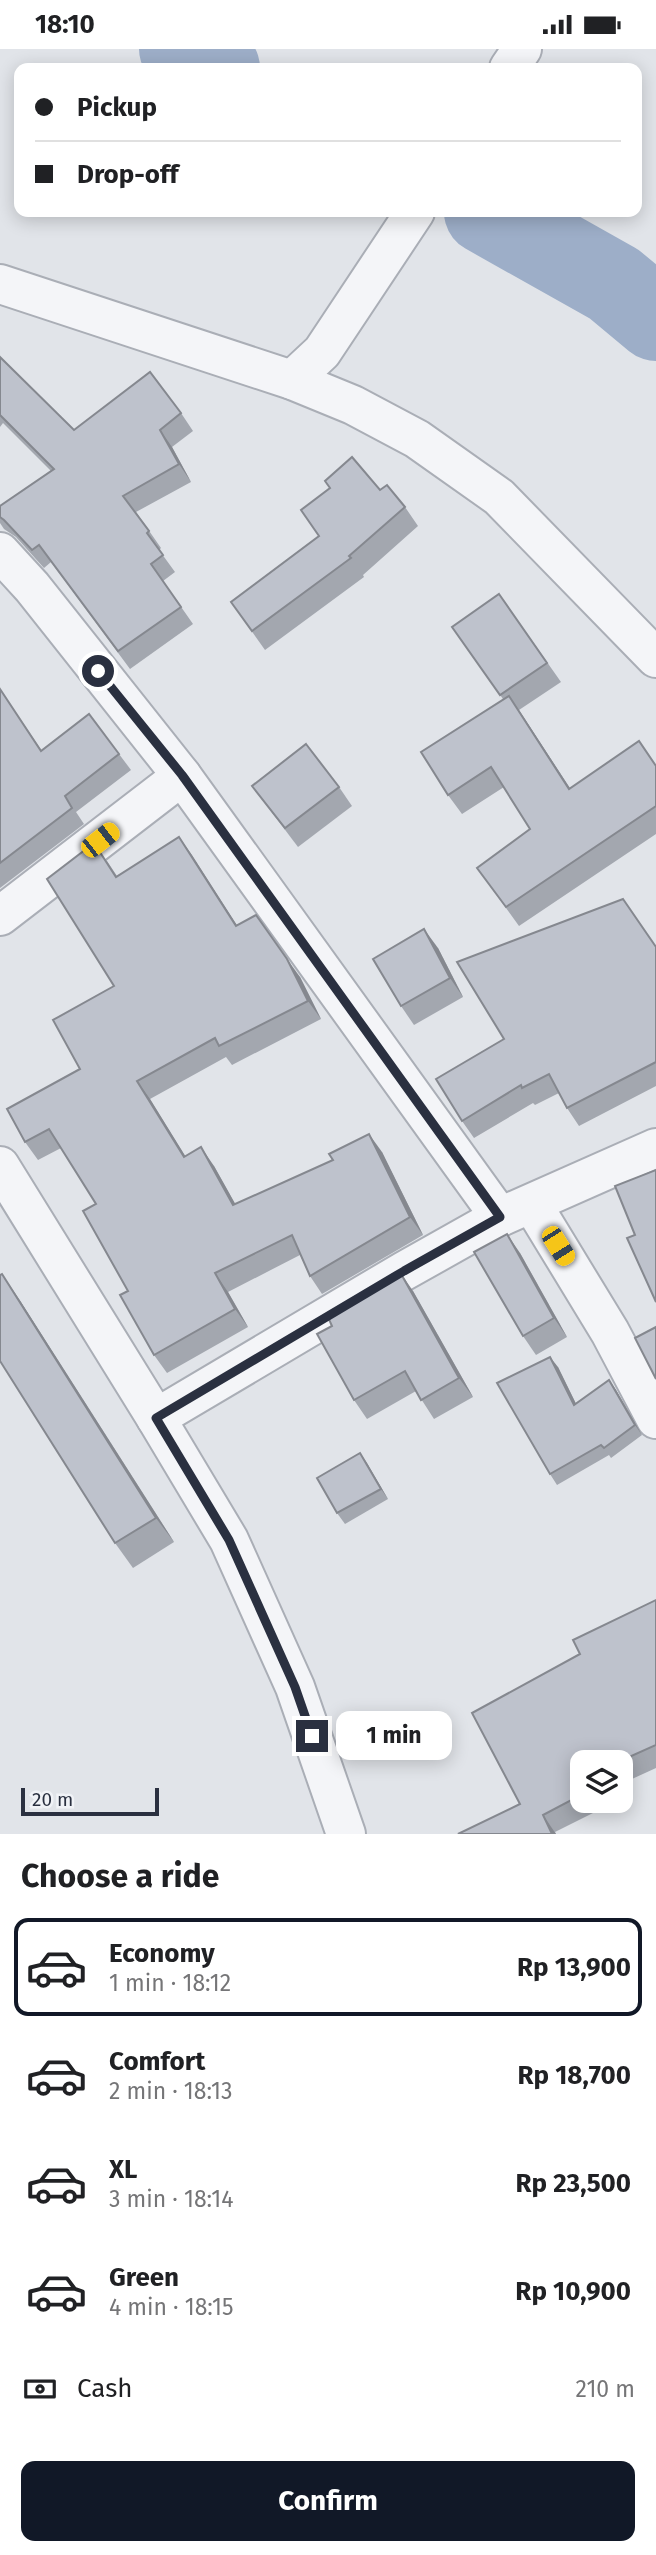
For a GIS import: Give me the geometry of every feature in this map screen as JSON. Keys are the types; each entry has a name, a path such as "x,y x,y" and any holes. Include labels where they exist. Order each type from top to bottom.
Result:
{"street":[{"path":"292,380 323,352 412,217"},
{"path":"0,284 292,380 353,405 417,439 499,496 656,658"},
{"path":"0,552 32,587 182,775 610,1332 656,1419"},
{"path":"0,916 182,775"},
{"path":"156,1418 392,1278 516,1210 656,1148"},
{"path":"0,1166 229,1540 295,1687 346,1834"}],"building":[{"path":"0,357 74,430 150,372 181,413 160,430 179,464 123,496 163,555 151,564 181,607 118,651 39,545 32,550 0,517 0,506 54,469 0,415"},
{"path":"352,457 380,490 387,485 405,507 349,556 351,558 252,631 231,602 319,536 301,510 330,488 325,481"},
{"path":"499,594 547,663 500,695 452,627"},
{"path":"0,689 41,751 89,714 119,754 65,796 72,808 0,863"},
{"path":"509,696 569,789 639,741 656,766 656,806 506,907 477,868 530,829 491,767 448,795 421,752"},
{"path":"306,744 339,787 285,828 252,786"},
{"path":"179,837 236,926 256,915 287,959 308,1001 219,1046 215,1038 137,1081 184,1157 201,1147 233,1205 333,1160 329,1154 369,1134 410,1217 310,1276 292,1235 215,1273 235,1309 154,1355 120,1295 128,1291 83,1211 96,1204 49,1129 25,1142 7,1109 80,1069 53,1020 114,986 47,879 94,843 116,877"},
{"path":"623,899 656,947 656,1062 567,1108 549,1074 522,1088 521,1085 462,1121 436,1079 504,1039 457,962"},
{"path":"424,929 450,978 401,1006 373,959"},
{"path":"656,1170 656,1302 627,1238 635,1235 615,1186"},
{"path":"507,1234 554,1318 523,1336 474,1252"},
{"path":"400,1272 459,1378 421,1400 405,1371 354,1400 317,1334 332,1326 327,1315"},
{"path":"2,1274 156,1518 115,1543 0,1361"},
{"path":"656,1327 656,1379 635,1338"},
{"path":"550,1357 574,1405 609,1380 635,1425 604,1448 601,1445 550,1474 497,1383"},
{"path":"360,1453 381,1489 337,1513 317,1478"},
{"path":"656,1600 656,1745 633,1755 633,1750 570,1750 570,1801 543,1815 552,1834 458,1834 520,1804 472,1713 580,1654 573,1640"}],"waterway":[{"path":"181,49 208,63"},
{"path":"495,217 614,284 656,319"}],"route":[{"path":"98,671 182,775 500,1217 156,1418 229,1540 295,1687 312,1736"}]}
